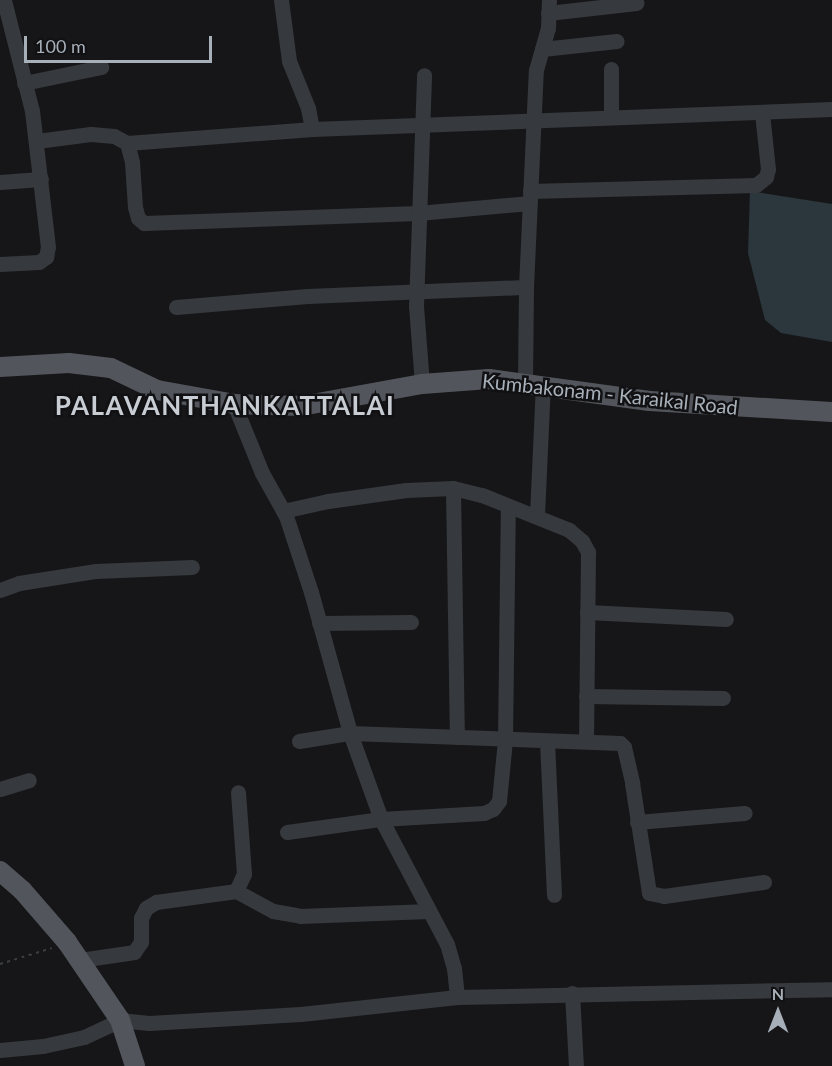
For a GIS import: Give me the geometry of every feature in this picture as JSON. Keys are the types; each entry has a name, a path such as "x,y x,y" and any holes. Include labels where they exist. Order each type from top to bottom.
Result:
{"main road":[{"name":"Kumbakonam - Karaikal Road","path":"0,367 69,363 111,368 157,390 234,404 301,406 422,384 489,379 534,383 650,401 832,412"},
{"path":"0,872 22,890 80,960 120,1020 135,1066"}],"street":[{"path":"0,264 39,262 46,257 48,247 37,141 4,0"},
{"path":"281,0 289,61 308,108 312,129"},
{"path":"537,514 534,383 526,287 536,70 548,28 549,7 636,3"},
{"path":"542,49 617,41"},
{"path":"24,83 101,67"},
{"path":"611,69 611,116"},
{"path":"422,384 417,290 424,75"},
{"path":"37,141 92,134 114,136 127,143 312,129 832,109"},
{"path":"127,143 132,162 135,207 138,218 144,223 418,213 530,197 756,185 766,177 768,169 762,113"},
{"path":"0,182 41,179"},
{"path":"176,307 417,290 526,287"},
{"path":"234,404 261,473 283,511 319,623 350,733 381,819 447,944 454,968 457,997"},
{"path":"283,511 386,492 453,488 482,495 508,506 537,514 569,530 582,541 588,552 586,741"},
{"path":"453,488 457,737"},
{"path":"287,832 381,819 484,813 493,809 499,801 505,740 508,506"},
{"path":"0,590 19,583 96,571 192,567"},
{"path":"587,612 726,619"},
{"path":"319,623 411,622"},
{"path":"586,696 723,698"},
{"path":"299,741 350,733 620,743 624,747 649,893 655,896 764,882"},
{"path":"546,741 554,894"},
{"path":"0,789 28,780"},
{"path":"236,891 244,874 238,792"},
{"path":"637,822 744,813"},
{"path":"80,960 134,952 141,942 141,918 146,908 156,902 236,891 273,911 300,916 429,911"},
{"path":"0,1050 43,1046 84,1037 120,1020 149,1023 301,1014 457,997 832,989"},
{"path":"572,993 576,1066"}],"path":[{"path":"0,964 67,942"}],"shaded area":[{"path":"750,191 832,204 832,342 781,333 765,320 748,253"}],"district":[{"name":"PALAVANTHANKATTALAI","path":"225,406"}]}
